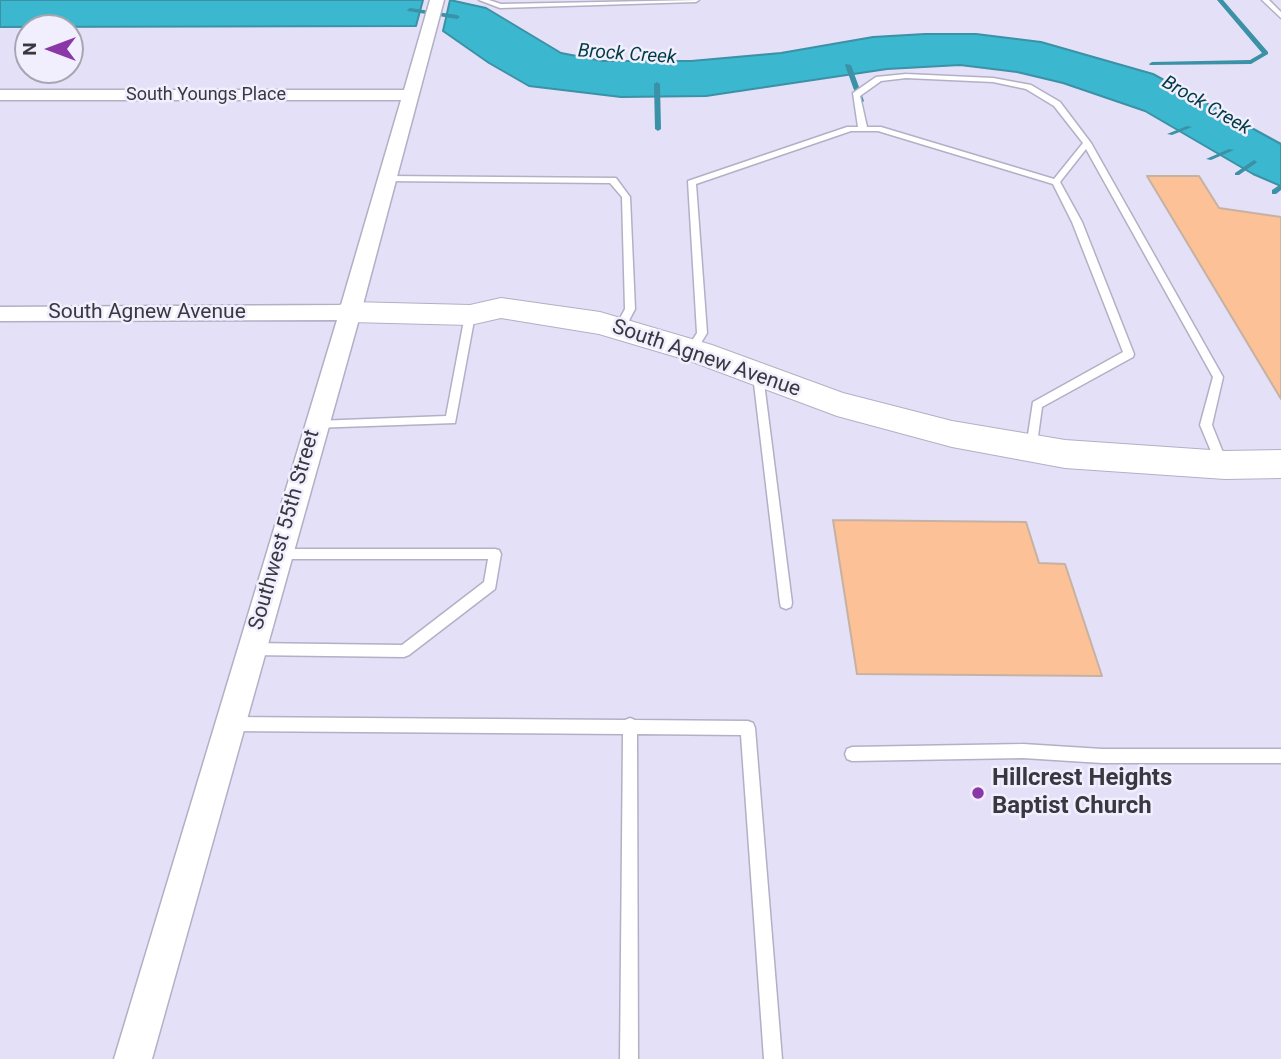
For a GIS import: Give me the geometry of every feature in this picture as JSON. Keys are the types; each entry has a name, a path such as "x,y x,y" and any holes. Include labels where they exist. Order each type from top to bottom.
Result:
{"street":[{"name":"Southwest 55th Street","path":"132,1059 350,312 437,0"},
{"name":"South Youngs Place","path":"0,95 411,95"},
{"name":"South Agnew Avenue","path":"0,314 350,312 470,315 501,308 619,328 691,350 837,404 927,428 1065,454 1222,465 1281,464"}],"lane":[{"path":"482,0 500,6 696,0"},
{"path":"1265,0 1281,16"},
{"path":"863,129 856,95 879,79 906,76 965,77 1028,87 1057,104 1087,143 1218,377 1206,425 1222,465"},
{"path":"691,350 702,333 691,183 850,129 878,129 1056,182 1077,222 1129,354 1037,405 1031,448"},
{"path":"1056,182 1087,143"},
{"path":"388,179 613,180 626,197 630,309 619,328"},
{"path":"316,425 451,420 470,315"},
{"path":"758,375 786,603"},
{"path":"250,649 404,651 490,585 495,554 279,554"},
{"path":"229,724 748,728 773,1059"},
{"path":"629,1059 630,725"},
{"path":"852,754 1023,751 1102,756 1281,756"}],"water":[{"path":"0,0 423,0 416,26 84,27 84,14 14,14 14,27 0,27"},
{"name":"Brock Creek","path":"450,0 486,8 561,53 603,61 691,61 781,53 873,37 925,34 976,34 1041,42 1153,74 1281,144 1281,186 1253,174 1145,111 1063,83 1017,72 960,65 887,69 706,96 621,97 529,86 489,63 443,31"}],"building":[{"path":"1147,176 1199,176 1219,208 1281,217 1281,399"},
{"path":"833,520 1026,522 1039,563 1065,564 1102,676 857,674"}],"waterway":[{"path":"1152,64 1251,62 1266,53 1220,0"},
{"name":"Brock Creek","path":"410,10 457,17"},
{"path":"848,65 861,101"},
{"path":"657,84 658,129"},
{"path":"1170,134 1189,127"},
{"path":"1209,159 1231,150"},
{"path":"1237,174 1254,162"},
{"path":"1274,192 1281,186"}],"place":[{"name":"Hillcrest Heights Baptist Church","path":"978,793"}]}
